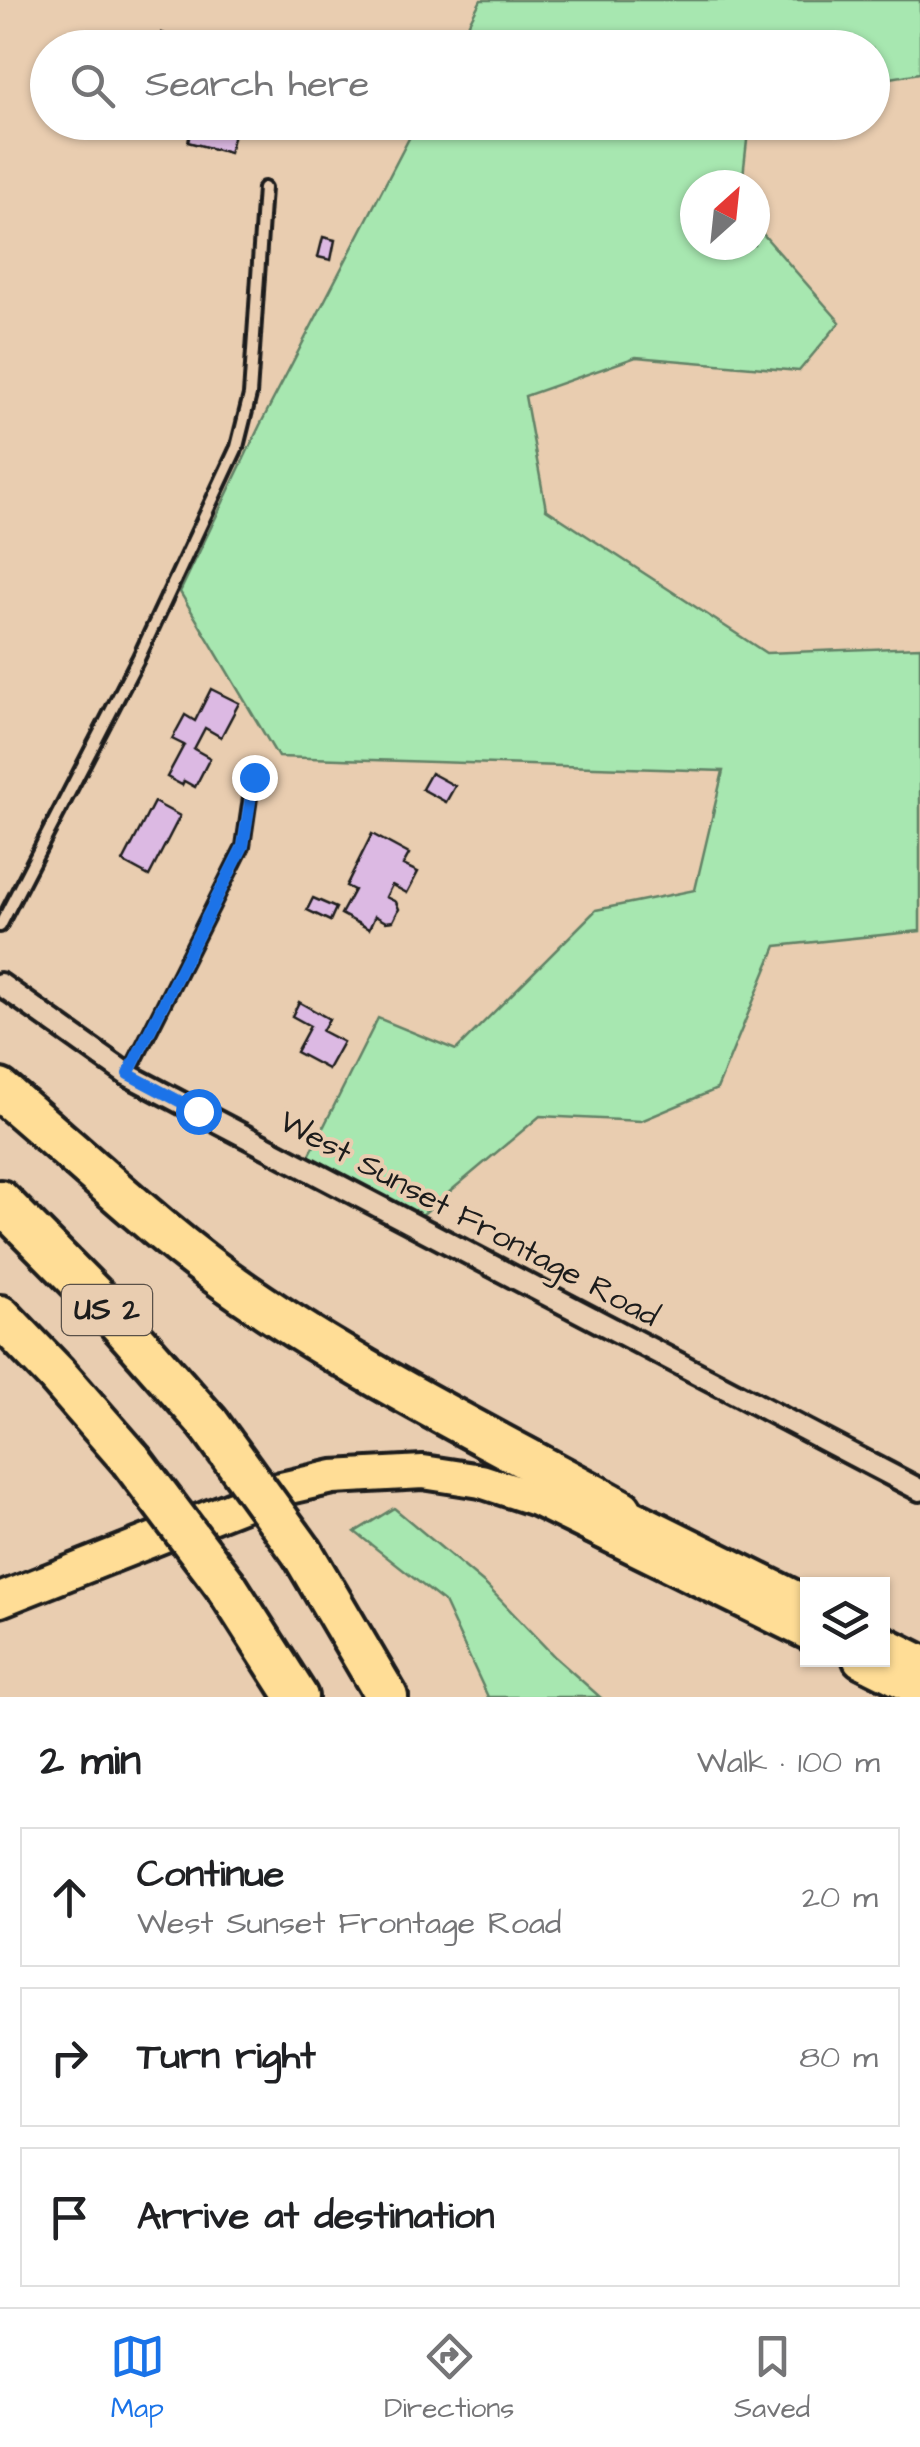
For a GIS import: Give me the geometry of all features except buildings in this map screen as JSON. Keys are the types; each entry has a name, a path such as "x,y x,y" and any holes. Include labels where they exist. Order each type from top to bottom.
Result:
{"highway":[{"path":"0,1090 168,1234 264,1307 621,1510"},
{"name":"US 2","path":"0,1201 111,1313 209,1424 302,1554 387,1697"},
{"name":"US 2","path":"0,1316 131,1460 226,1586 297,1697"}],"main road":[{"path":"0,1580 225,1487 294,1464 355,1453 425,1452 478,1458 539,1474 621,1510 800,1600"},
{"path":"0,1600 281,1489 333,1476 424,1472 481,1481 536,1499 800,1629"},
{"path":"0,1580 34,1586"},
{"path":"890,1646 920,1661"},
{"path":"874,1667 920,1690"}],"street":[{"name":"West Sunset Frontage Road","path":"0,984 128,1074 920,1490"}],"lane":[{"path":"0,926 138,658 237,447 250,395 264,188"},
{"path":"128,1074 243,846 254,777"}],"green space":[{"path":"481,0 920,0 920,73 890,78 890,30 465,30"},
{"path":"408,140 747,140 744,170 680,170 680,260 770,260 770,242 840,322 799,371 636,357 525,396 546,509 766,653 920,647 920,931 776,946 717,1089 641,1121 540,1116 422,1215 308,1158 378,1018 456,1050 596,910 695,890 723,771 278,757 180,592 260,425"},
{"path":"394,1508 486,1585 555,1657 600,1697 488,1697 444,1602 355,1532"}],"route":[{"path":"198,1111 128,1074 243,846 254,777"}]}
